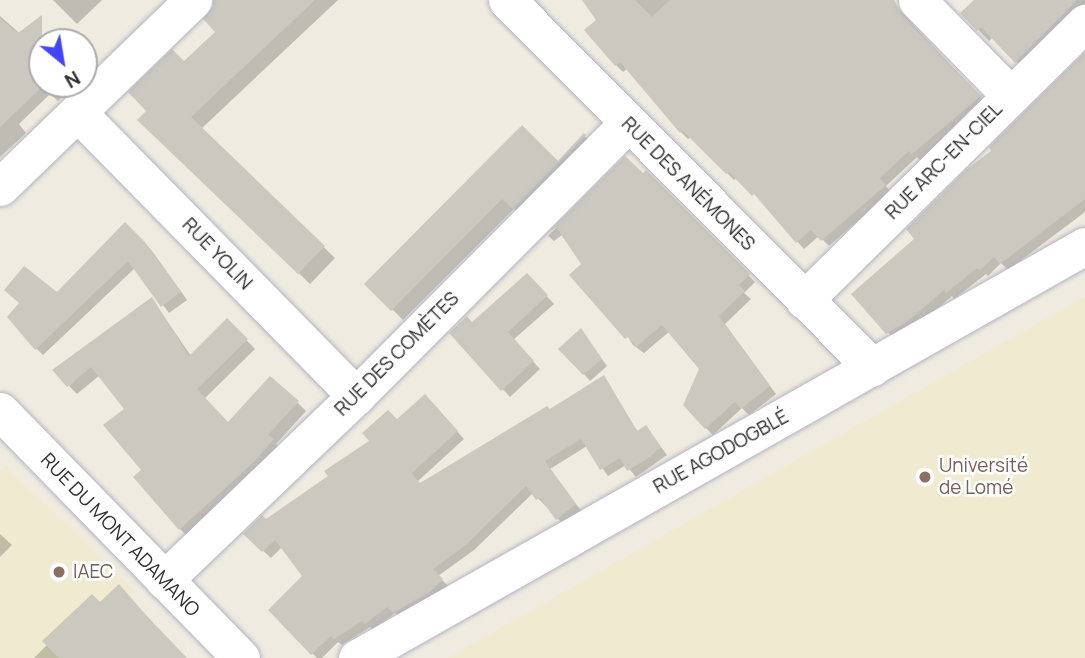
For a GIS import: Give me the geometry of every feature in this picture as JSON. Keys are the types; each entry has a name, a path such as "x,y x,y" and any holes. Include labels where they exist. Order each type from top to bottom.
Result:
{"street":[{"path":"0,187 193,0"},
{"name":"RUE DES ANÉMONES","path":"507,0 872,367"},
{"path":"917,0 1010,95"},
{"name":"RUE ARC-EN-CIEL","path":"804,300 1085,23"},
{"name":"RUE YOLIN","path":"79,113 356,396"},
{"name":"RUE DES COMÈTES","path":"164,580 356,396 628,124"},
{"name":"RUE AGODOGBLÉ","path":"357,658 1085,246"},
{"name":"RUE DU MONT ADAMANO","path":"6,429 164,580 241,658"}],"shaded area":[{"name":"Université de Lomé","path":"1085,296 1085,658 447,658"},
{"path":"6,466 135,592 73,658 0,658 0,471"}],"building":[{"path":"213,0 315,0 191,117 325,246 298,274 137,120 146,111 128,92 172,49 184,61 215,32 203,19 213,6"},
{"path":"582,0 635,0 652,17 670,0 894,0 902,15 981,96 912,154 909,151 880,178 886,185 821,241 811,230 796,243 754,194 752,196 729,172 726,174 683,131 680,133 620,62 615,66 584,30 596,20"},
{"path":"974,0 1077,0 1015,63 981,27 977,31 960,13"},
{"path":"42,15 42,28 28,28 28,98 30,98 0,127 0,18 18,33"},
{"path":"1085,52 1085,199 1000,264 994,257 980,270 977,268 946,293 944,290 907,322 886,334 851,294 914,239 906,229 967,169 991,151 989,147"},
{"path":"522,125 558,161 584,133 586,135 513,209 502,199 391,311 364,284"},
{"path":"625,156 643,173 646,170 750,274 739,285 745,291 719,316 770,386 741,409 735,402 705,429 683,405 699,369 662,325 636,347 628,337 625,339 569,275 581,264 556,227 545,236"},
{"path":"125,222 145,242 181,292 161,307 128,261 35,350 7,317 19,303 4,290 24,266 57,292"},
{"path":"527,273 548,295 508,332 534,361 501,391 449,333 467,316 472,322"},
{"path":"152,297 189,356 227,318 248,339 197,389 228,422 270,376 299,401 268,435 274,439 254,462 179,530 133,477 141,470 103,425 124,409 91,367 67,387 52,370"},
{"path":"581,328 602,359 583,375 558,349"},
{"path":"604,375 637,431 646,425 661,447 650,457 627,471 620,458 600,470 581,439 545,461 576,504 556,520 540,498 536,500 526,486 467,544 433,569 443,579 429,593 393,613 387,607 365,624 362,621 333,640 331,636 311,655 268,610 302,576 275,540 262,552 243,534 262,515 266,519 328,476 324,471 369,441 362,433 388,410 397,419 425,394 458,431 412,473 420,483 547,406 550,409"},
{"path":"119,584 187,658 59,658 42,641 92,594 100,602"}],"place":[{"name":"Université de Lomé","path":"925,477"},
{"name":"IAEC","path":"59,572"}]}
